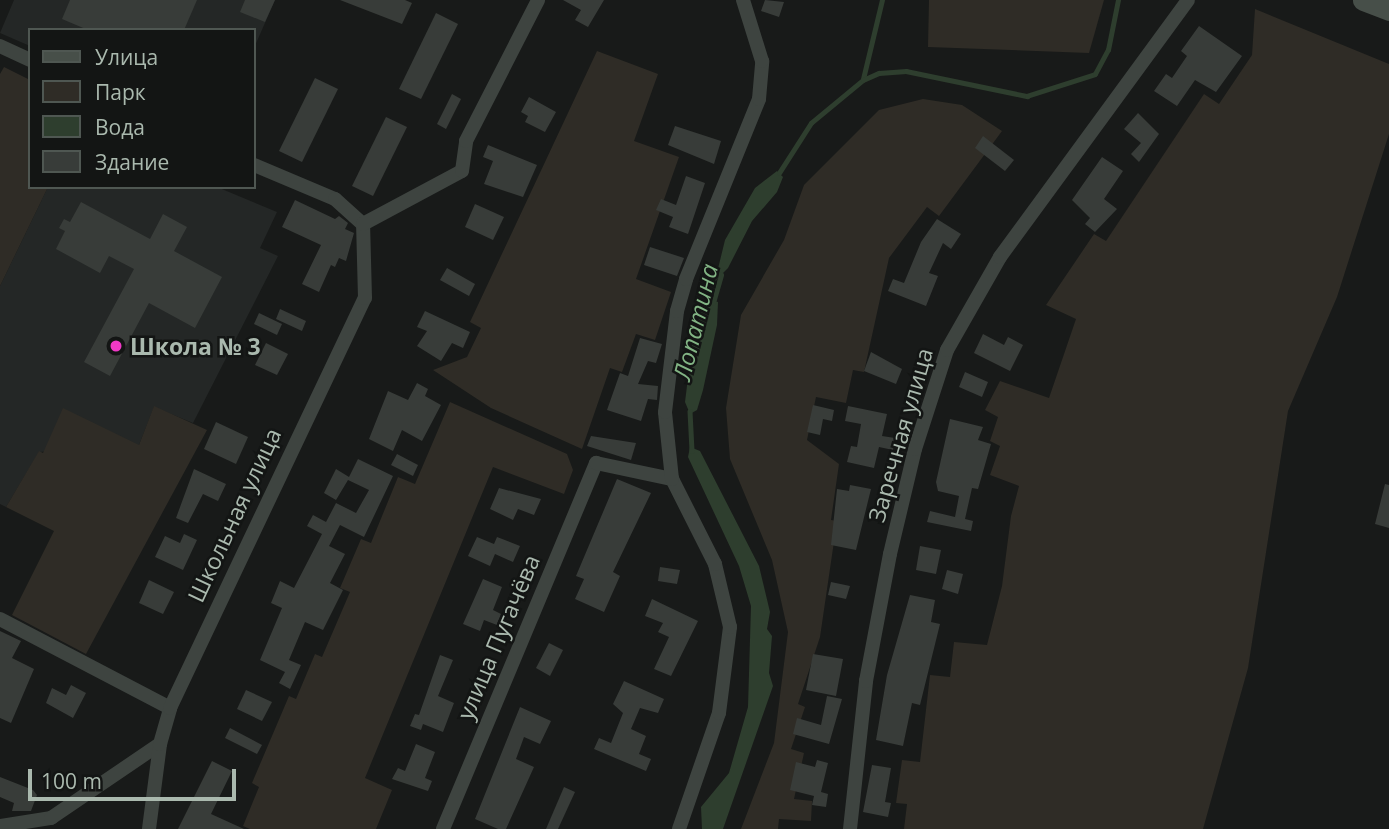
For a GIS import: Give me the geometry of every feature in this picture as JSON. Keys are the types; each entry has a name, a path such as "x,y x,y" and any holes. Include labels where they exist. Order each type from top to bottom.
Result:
{"main road":[{"path":"1363,0 1389,10"}],"street":[{"path":"256,166 335,200 363,224 462,171 466,141 538,0"},
{"path":"679,829 719,713 730,627 715,564 672,479 665,412 677,310 700,238 752,122 762,79 762,61 743,0"},
{"name":"Заречная улица","path":"850,829 866,681 890,554 915,449 947,349 1000,257 1188,0"},
{"path":"0,46 28,60"},
{"name":"Школьная улица","path":"149,829 160,744 170,708 365,298 363,224"},
{"name":"улица Пугачёва","path":"443,829 596,463 672,479"},
{"path":"0,618 170,708"},
{"path":"0,826 51,818 160,744"}],"shaded area":[{"path":"14,0 275,0 256,43 256,28 28,28 28,45 0,33"},
{"name":"Школа № 3","path":"47,189 222,189 277,212 260,248 278,256 193,423 154,407 139,445 39,452 6,507 0,504 0,286"}],"green space":[{"path":"929,0 1104,0 1089,53 928,47"},
{"path":"1255,9 1389,64 1389,134 1337,297 1288,411 1248,668 1203,829 904,829 907,804 896,803 902,760 920,762 930,675 950,677 954,642 987,645 1002,586 1011,516 1019,486 990,475 1000,446 990,441 998,417 985,410 1000,381 1049,398 1076,319 1046,305 1094,234 1106,241 1204,94 1219,104 1252,55"},
{"path":"597,51 658,74 634,141 679,157 636,279 671,292 655,340 636,334 622,372 610,368 582,449 491,408 433,370 467,357 481,328 470,322"},
{"path":"4,67 28,79 28,189 47,189 0,286 0,74"},
{"path":"923,99 962,105 1002,131 939,216 927,207 889,258 864,372 853,370 846,403 816,397 807,440 839,464 831,520 837,521 820,637 798,704 805,707 791,749 804,753 794,799 812,801 811,821 779,819 778,829 741,829 774,743 788,632 772,560 730,459 726,408 741,315 784,240 804,185 879,110"},
{"path":"450,402 567,454 573,470 564,494 493,467 365,778 392,790 376,829 250,829 243,826 259,787 252,783 289,696 296,699 315,654 322,657 350,592 340,588 361,539 371,543 398,477 415,484"},
{"path":"154,406 207,430 86,654 12,615 54,531 6,507 39,451 43,453 63,408 139,445"}],"water":[{"path":"777,171 783,177 777,192 752,221 728,268 715,281 725,240 755,188"},
{"path":"711,300 718,302 717,325 697,410 690,414 685,402 697,317"},
{"path":"690,447 700,451 759,566 770,612 767,629 772,636 769,673 773,686 723,829 702,829 701,807 729,773 748,707 751,606 739,566 688,457"}],"building":[{"path":"70,0 197,0 185,28 83,28 62,19"},
{"path":"245,0 275,0 265,22 240,12"},
{"path":"340,0 405,0 412,3 402,24"},
{"path":"563,0 604,0 588,27 575,20 581,10"},
{"path":"765,0 784,2 779,17 761,11"},
{"path":"436,13 458,24 421,99 399,89"},
{"path":"1199,26 1242,56 1216,92 1195,80 1177,106 1154,91 1166,74 1172,78 1187,56 1181,51"},
{"path":"315,78 338,89 302,162 279,151"},
{"path":"452,94 461,99 446,129 437,124"},
{"path":"529,97 556,112 545,132 525,122 528,116 521,112"},
{"path":"1138,113 1159,134 1139,162 1131,154 1141,143 1124,129"},
{"path":"386,117 407,127 373,196 352,186"},
{"path":"675,126 721,141 714,164 668,145"},
{"path":"983,136 1014,160 1005,171 975,148"},
{"path":"488,145 537,165 523,197 484,184 493,161 483,157"},
{"path":"1102,157 1123,171 1104,199 1117,209 1095,232 1085,224 1090,218 1072,200"},
{"path":"686,176 705,183 688,234 669,227 673,217 656,210 661,199 676,205"},
{"path":"295,200 335,219 339,216 348,223 345,229 354,233 346,261 339,258 335,267 331,265 319,292 302,284 321,245 282,227"},
{"path":"81,202 150,239 163,214 187,227 174,251 222,277 195,328 149,303 110,376 84,362 134,269 109,256 100,273 56,249 65,231 59,228 64,219 70,222"},
{"path":"475,204 504,217 493,240 465,227"},
{"path":"937,219 961,234 951,249 943,243 929,273 938,276 926,306 888,291 893,279 904,283 921,242"},
{"path":"650,247 684,258 677,276 644,265"},
{"path":"447,268 475,284 469,296 440,280"},
{"path":"280,309 306,321 302,331 276,319"},
{"path":"425,311 470,332 463,348 452,343 441,361 417,346 427,331 417,327"},
{"path":"259,313 282,324 277,335 254,324"},
{"path":"983,334 1004,345 1008,337 1023,345 1010,371 974,353"},
{"path":"640,338 662,344 656,363 648,361 638,384 658,386 657,400 648,399 641,421 607,410 620,373 628,376"},
{"path":"266,343 288,354 277,375 255,365"},
{"path":"871,352 902,369 896,384 864,371"},
{"path":"965,372 988,382 982,397 959,387"},
{"path":"417,383 428,389 425,396 441,405 422,441 402,430 393,451 369,439 388,391 408,400"},
{"path":"813,405 834,410 832,421 823,419 820,435 807,432"},
{"path":"848,406 887,414 882,436 895,438 893,450 879,447 874,468 847,462 851,446 857,447 861,424 845,421"},
{"path":"950,419 983,427 978,440 991,444 978,489 972,488 965,519 973,521 971,531 927,522 930,511 955,517 959,496 938,491 936,482"},
{"path":"216,422 248,437 236,464 204,449"},
{"path":"591,436 636,443 631,460 587,446"},
{"path":"397,454 418,465 413,476 391,465"},
{"path":"358,459 393,476 364,537 340,525 329,546 345,554 330,583 343,590 323,630 305,622 289,660 301,665 290,689 279,683 285,672 260,660 282,608 271,603 280,581 294,588 322,534 307,526 313,515 326,522 336,503 356,513 369,490 348,480 336,500 324,493 336,469 349,477"},
{"path":"194,469 226,484 218,501 203,494 188,523 176,518"},
{"path":"617,479 651,493 613,572 620,576 604,612 575,599 584,579 576,576"},
{"path":"1385,484 1389,485 1389,528 1375,524"},
{"path":"850,485 871,489 856,550 831,545 837,489 849,491"},
{"path":"499,488 541,499 534,515 518,509 513,520 490,509"},
{"path":"184,534 197,540 183,570 155,557 165,536 180,543"},
{"path":"477,537 494,544 497,537 520,546 513,562 495,554 490,566 468,556"},
{"path":"920,546 941,550 936,574 916,570"},
{"path":"660,567 680,570 677,584 658,581"},
{"path":"947,570 963,574 958,594 942,589"},
{"path":"483,579 502,587 493,610 501,614 497,625 484,620 480,631 463,624"},
{"path":"149,580 174,592 163,614 139,603"},
{"path":"831,582 850,586 846,599 828,595"},
{"path":"910,595 935,600 931,622 940,624 920,705 912,703 903,746 876,740 887,675"},
{"path":"652,599 698,621 671,676 654,669 669,637 658,632 663,623 645,616"},
{"path":"0,631 21,641 12,658 34,669 11,723 0,718"},
{"path":"549,643 563,650 550,676 536,668"},
{"path":"813,654 843,659 836,696 806,690"},
{"path":"440,655 453,660 438,696 454,703 443,732 423,724 421,730 410,726 415,714 419,715"},
{"path":"624,681 664,699 658,713 640,708 631,729 646,736 639,754 651,759 646,771 594,749 599,738 611,743 623,713 613,704"},
{"path":"71,685 86,693 73,718 46,703 52,688 66,695"},
{"path":"246,690 272,702 262,721 237,709"},
{"path":"827,696 842,699 829,744 793,734 797,718 821,725"},
{"path":"520,707 551,721 540,744 524,737 516,759 534,767 506,829 498,829 475,819"},
{"path":"230,728 262,745 257,754 225,738"},
{"path":"416,744 435,752 425,778 432,781 428,791 392,779 398,768 405,771"},
{"path":"817,760 828,763 821,792 828,794 826,807 812,805 814,796 790,790 796,762 815,767"},
{"path":"212,761 232,771 211,814 244,829 178,829"},
{"path":"872,765 891,768 885,802 891,803 888,817 863,812"},
{"path":"0,777 33,790 37,795 31,811 12,811 14,803 0,797"},
{"path":"564,787 575,792 558,829 546,829"}],"waterway":[{"path":"863,79 882,0"},
{"name":"Лопатина","path":"779,173 811,123 863,80 879,73 906,71 1027,96 1095,74 1108,50 1118,0"},
{"name":"Лопатина","path":"713,303 721,275"},
{"name":"Лопатина","path":"690,411 692,451"}],"place":[{"name":"Школа № 3","path":"116,346"}]}
